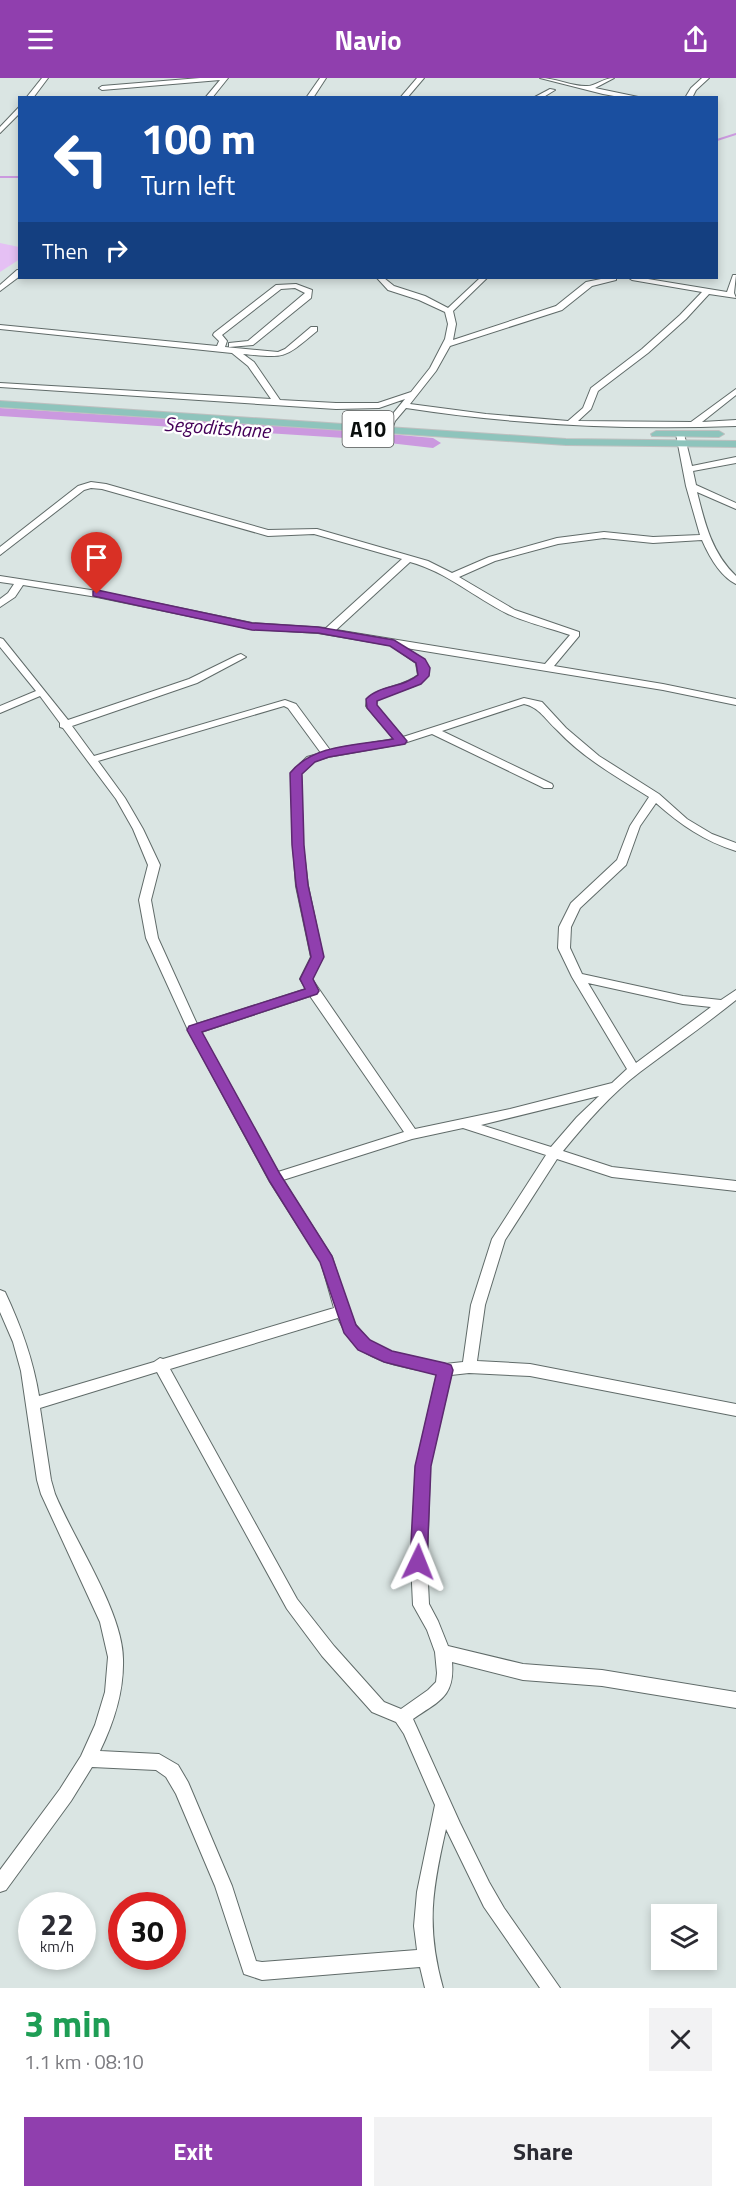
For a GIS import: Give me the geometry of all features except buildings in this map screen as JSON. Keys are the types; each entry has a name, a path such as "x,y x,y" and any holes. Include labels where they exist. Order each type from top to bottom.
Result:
{"main road":[{"name":"A10","path":"0,395 390,426"},
{"name":"A10","path":"0,404 457,430 566,442 682,439 736,434"},
{"name":"A10","path":"682,439 736,444"}],"street":[{"path":"31,96 45,78"},
{"path":"97,96 110,78"},
{"path":"102,88 225,78"},
{"path":"210,96 225,78"},
{"path":"310,96 323,78"},
{"path":"406,96 421,78"},
{"path":"543,78 630,96"},
{"path":"591,88 611,78"},
{"path":"689,96 693,89 706,78"},
{"path":"540,96 552,90"},
{"path":"0,131 18,110"},
{"path":"10,119 18,120"},
{"path":"0,289 18,274"},
{"path":"638,279 733,295 736,277"},
{"path":"381,279 391,288 422,298 448,311 453,327 448,344 390,426"},
{"path":"448,311 483,279"},
{"path":"579,291 580,279"},
{"path":"448,344 559,308 589,284 609,279"},
{"path":"227,350 232,345 253,341 308,296 309,292 296,286 276,288 217,335 227,350 251,364 276,396 278,403"},
{"path":"571,423 587,409 588,401 594,390 645,351 683,317 707,291"},
{"path":"0,327 284,354 314,329"},
{"path":"0,385 76,388 278,403 374,406 413,393"},
{"path":"691,426 736,391"},
{"path":"403,405 486,418 571,423 691,426 736,423"},
{"path":"682,439 690,486 706,537 725,571 736,581"},
{"path":"687,469 736,459"},
{"path":"0,552 81,488 97,484 268,533 308,530 409,558 453,576 512,612 576,634 547,668"},
{"path":"690,486 736,506"},
{"path":"453,576 492,559 557,541 604,536 653,540 706,537"},
{"path":"328,632 409,558"},
{"path":"2,578 97,594 252,626 328,632 736,702"},
{"path":"0,604 12,595 20,582"},
{"path":"0,641 42,692 64,725 120,798 138,829 154,865 145,900 152,938 194,1030 275,1178 327,1261 342,1311 350,1328 364,1345 389,1357 445,1370 469,1367 530,1370 736,1410"},
{"path":"394,644 421,662 424,668 423,676 417,681 406,687 377,695 372,699 371,705 401,741"},
{"path":"64,725 193,681 241,657"},
{"path":"0,710 42,692"},
{"path":"412,1134 306,979 317,957 302,885 298,845 296,773 311,759 401,741 524,701 532,701 538,704 562,730 595,758 655,796 696,830 736,847"},
{"path":"91,760 285,703 292,706 327,754"},
{"path":"433,731 548,786"},
{"path":"634,1070 578,977 564,948 565,927 575,906 622,862 635,826 655,796"},
{"path":"578,977 683,1000 723,1004"},
{"path":"194,1030 313,991"},
{"path":"469,1367 478,1305 499,1239 554,1153 580,1120 634,1070 736,994"},
{"path":"275,1178 412,1134 510,1114 618,1086"},
{"path":"463,1123 630,1176 736,1186"},
{"path":"0,1296 20,1342 28,1371 48,1494 108,1624 116,1671 114,1695 104,1726 88,1758 53,1812 0,1884"},
{"path":"33,1404 342,1311"},
{"path":"160,1364 292,1604 328,1651 378,1707 402,1717 410,1728 442,1807 483,1889 507,1929 550,1988"},
{"path":"402,1717 443,1686 445,1674 443,1652 433,1626 421,1605 418,1562 423,1466 445,1370"},
{"path":"443,1652 523,1672 602,1678 736,1700"},
{"path":"88,1758 159,1762 172,1771 182,1788 228,1898 237,1924 242,1952 250,1968 262,1971 427,1958"},
{"path":"434,1988 427,1958 423,1921 429,1873 442,1807"}],"shaded area":[{"path":"0,243 18,247 18,260 0,272"}],"waterway":[{"path":"718,140 736,134"},
{"path":"0,177 18,177"},
{"name":"Segoditshane","path":"0,412 345,434 433,443"}],"route":[{"path":"97,594 252,626 318,630 394,644 421,662 424,668 423,676 417,681 406,687 377,695 372,699 371,705 401,741 327,754 311,759 296,773 298,845 302,885 317,957 306,979 313,991 194,1030 275,1178 327,1261 342,1311 350,1328 364,1345 389,1357 445,1370 423,1466 418,1562"}]}
